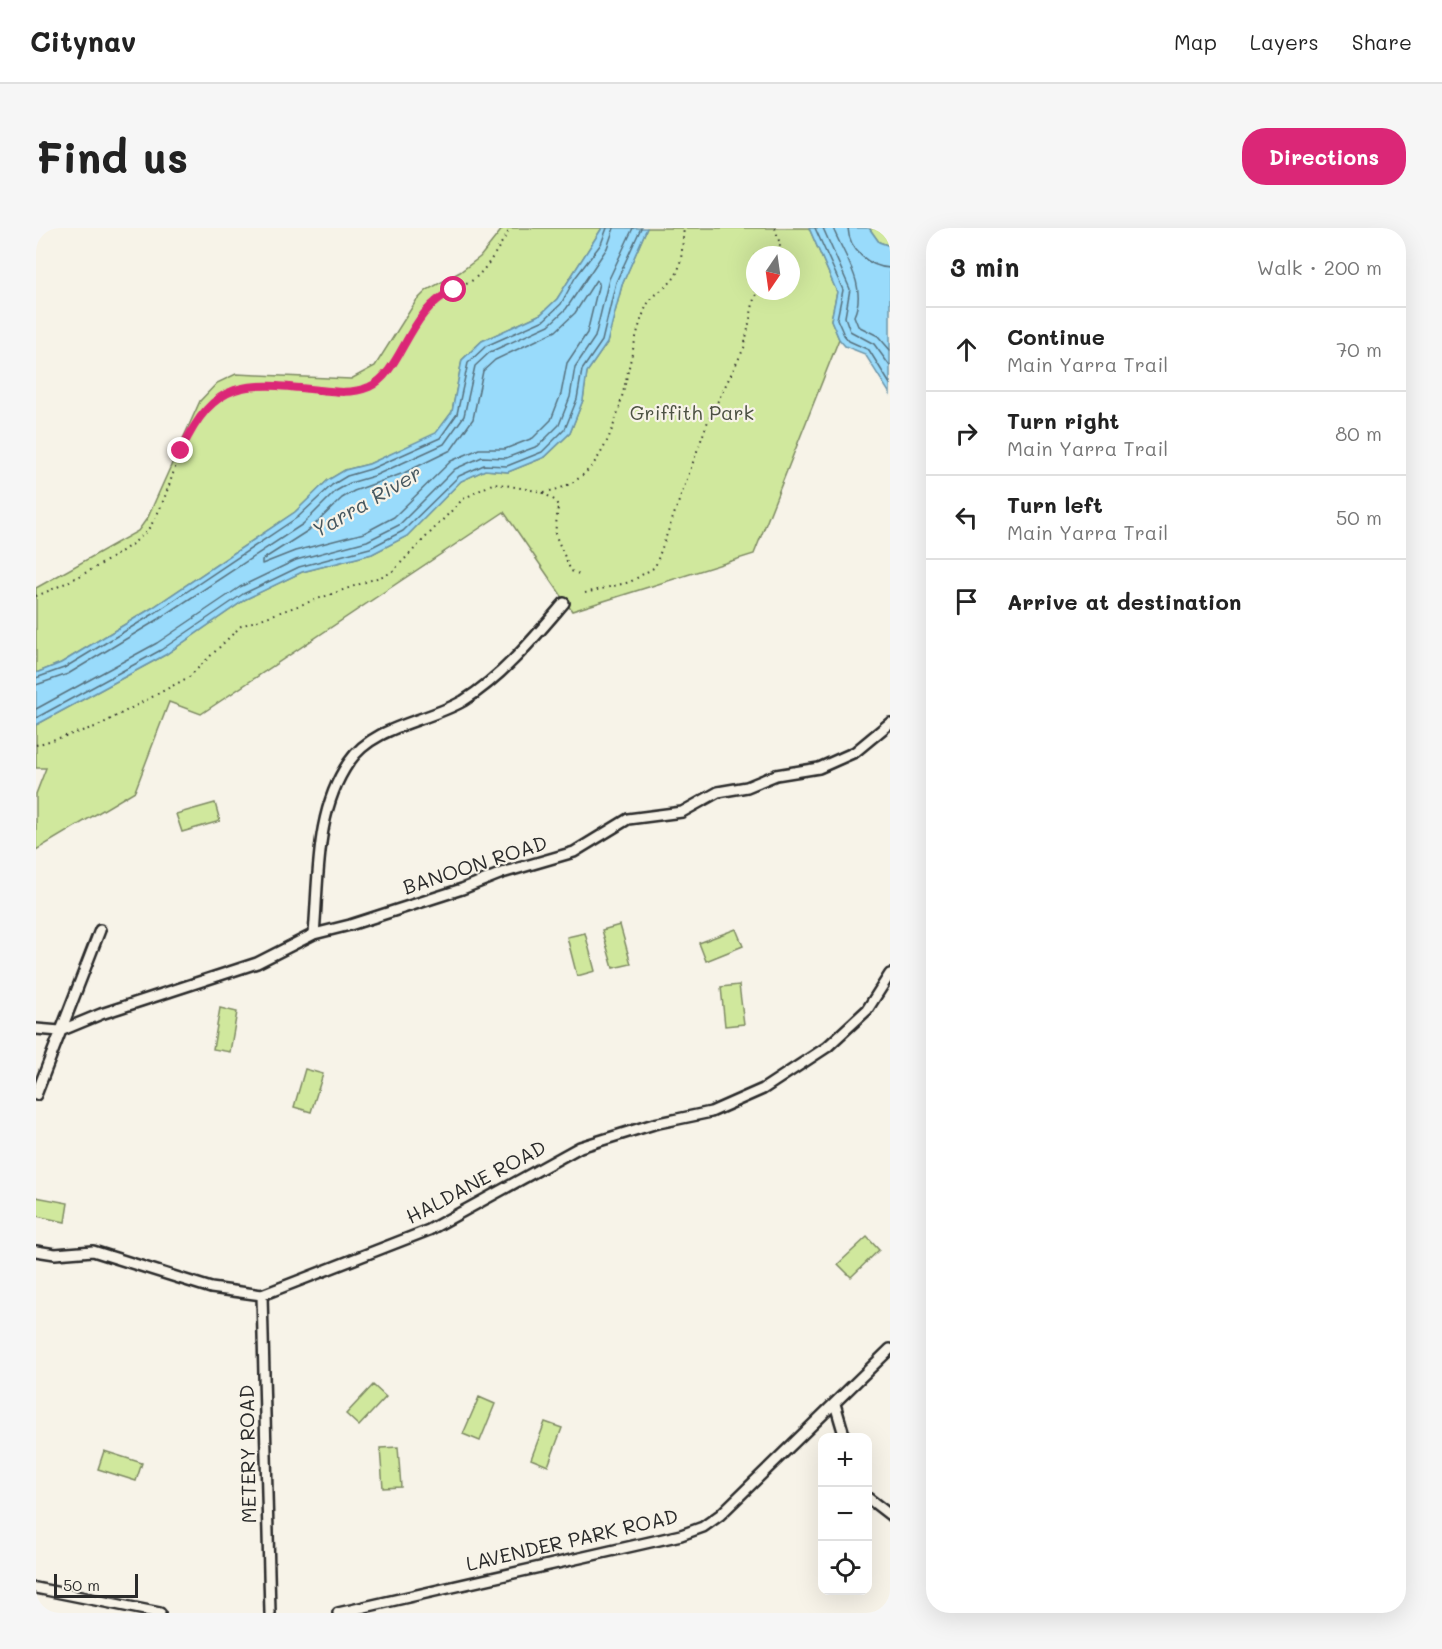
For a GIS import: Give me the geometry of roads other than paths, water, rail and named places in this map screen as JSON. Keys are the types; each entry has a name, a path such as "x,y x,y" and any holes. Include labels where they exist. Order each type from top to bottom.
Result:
{"street":[{"path":"314,934 326,812 350,760 378,736 441,712 489,682 510,663 564,603"},
{"name":"BANOON ROAD","path":"60,1031 101,1014 257,963 314,934 350,925 502,873 574,852 628,819 682,812 718,792 747,787 776,775 819,768 855,752 890,723"},
{"path":"36,1095 100,930"},
{"name":"HALDANE ROAD","path":"36,1251 55,1254 93,1251 211,1288 262,1295 429,1230 580,1147 654,1124 711,1112 763,1089 827,1047 867,1010 890,974"},
{"path":"36,1029 60,1031"},
{"name":"METERY ROAD","path":"262,1295 270,1613"},
{"name":"LAVENDER PARK ROAD","path":"338,1613 681,1535 703,1527 720,1515 890,1349"},
{"path":"835,1404 844,1433"},
{"path":"872,1502 890,1515"},
{"path":"36,1588 160,1613"}],"water":[{"name":"Yarra River","path":"602,228 647,228 622,285 607,343 587,372 583,400 570,433 545,457 508,472 485,470 461,481 407,536 372,554 302,572 246,599 165,655 36,725 36,673 61,663 152,608 295,512 328,480 345,470 369,464 436,433 452,412 462,360 482,341 541,314 557,299"},
{"path":"809,228 869,228 879,242 890,246 890,394 865,354 845,346 839,339 831,320 837,292"}],"park label":[{"name":"Griffith Park","path":"692,413"}]}
